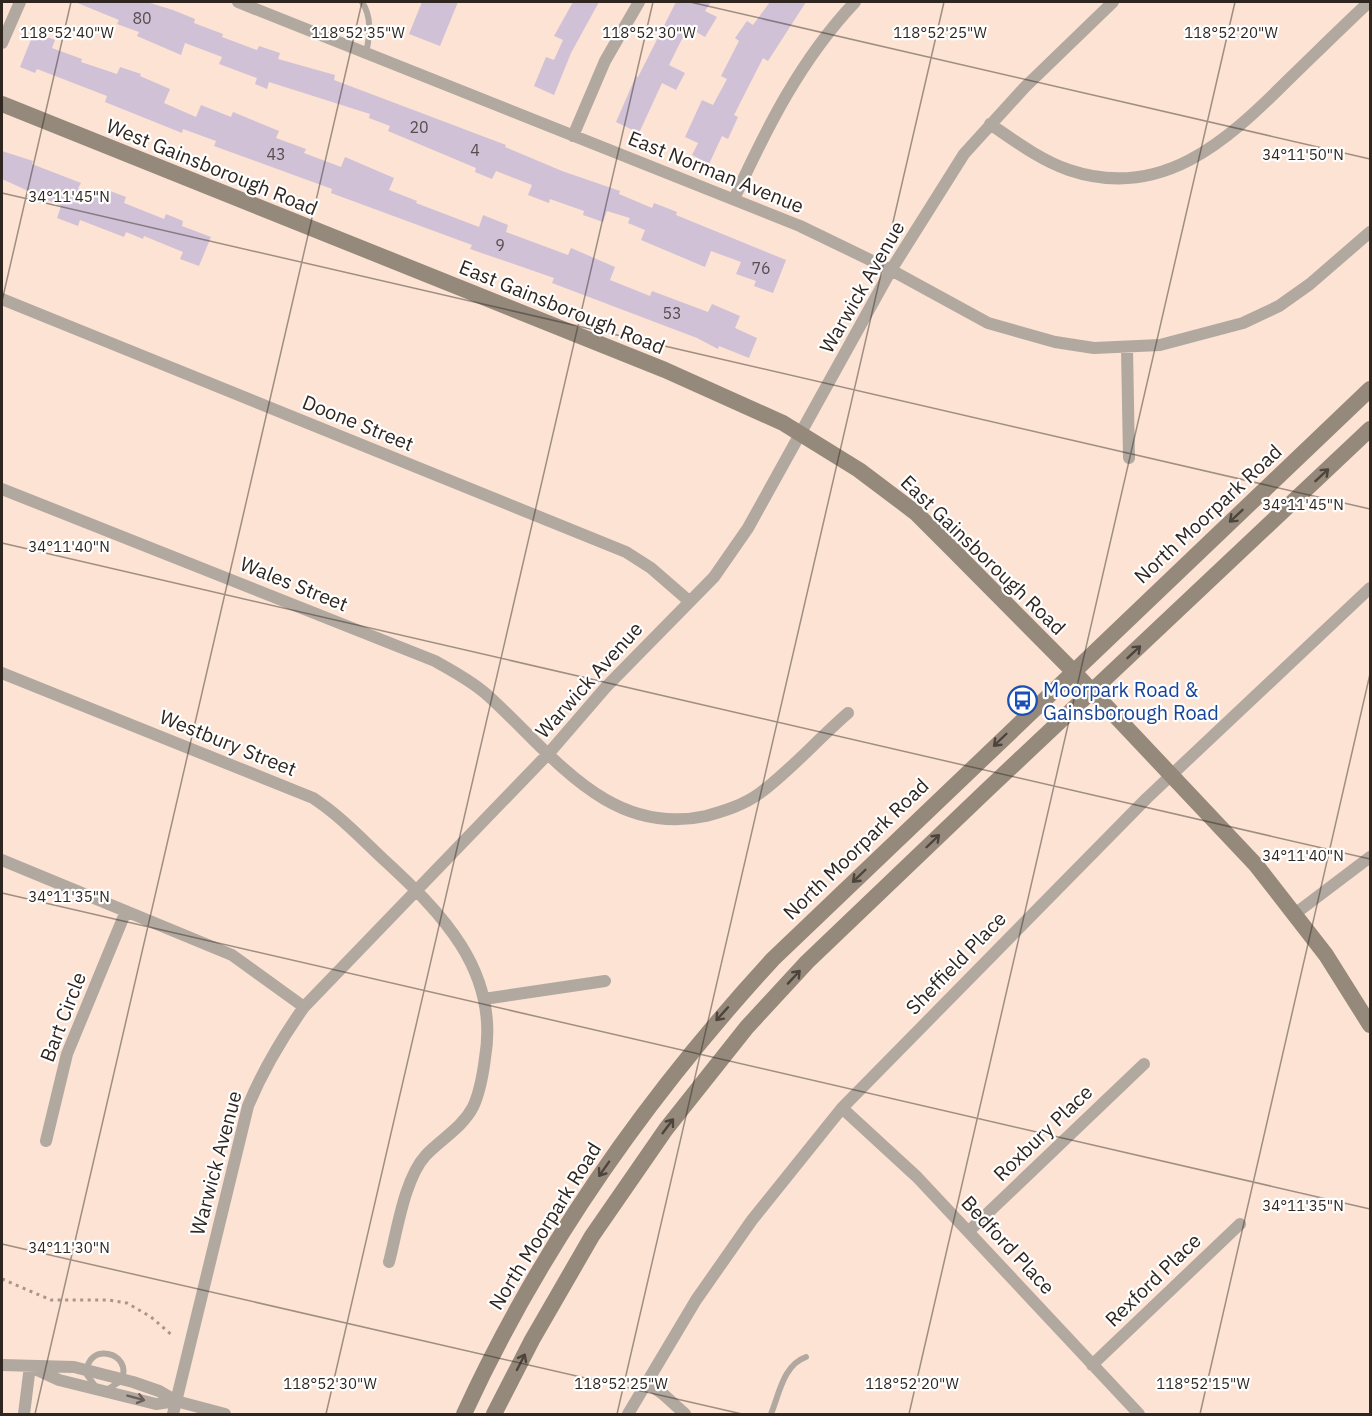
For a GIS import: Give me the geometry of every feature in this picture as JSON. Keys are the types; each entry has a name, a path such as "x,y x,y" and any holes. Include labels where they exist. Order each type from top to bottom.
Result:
{"main road":[{"name":"West Gainsborough Road","path":"2,104 406,268"},
{"name":"East Gainsborough Road","path":"406,268 665,370 801,433 859,470 916,513 1073,671 1256,866 1296,913 1371,1025"},
{"name":"North Moorpark Road","path":"464,1414 503,1333 582,1200 661,1089 705,1034 773,959 1371,389"},
{"path":"494,1414 532,1340 592,1236 652,1147 725,1053 807,962 1091,691 1371,429"}],"street":[{"path":"2,43 20,2"},
{"name":"East Norman Avenue","path":"238,2 734,199 836,242 948,303 988,323 1015,333 1094,348 1127,348 1198,336 1252,318 1278,306 1310,284 1371,232"},
{"path":"573,136 605,61 639,2"},
{"path":"734,199 780,102 830,28 855,2"},
{"name":"Warwick Avenue","path":"173,1414 248,1106 262,1072 304,1007 549,753 606,687 714,577 748,528 891,270 964,154 990,124 1113,2"},
{"path":"990,124 1052,163 1084,174 1121,179 1149,176 1174,168 1225,139 1369,2"},
{"name":"Doone Street","path":"2,299 626,552 651,568 689,601"},
{"path":"1127,348 1129,458"},
{"name":"Wales Street","path":"2,489 435,661 484,692 549,753 605,801 629,813 671,819 696,818 727,811 760,794 848,713"},
{"name":"Sheffield Place","path":"628,1414 696,1300 752,1220 842,1108 1170,776 1371,588"},
{"name":"Westbury Street","path":"2,673 313,798 331,810 416,889 464,948 482,983 490,1033 478,1092 464,1120 426,1155 415,1173 405,1198 389,1263"},
{"path":"1296,913 1371,857"},
{"path":"2,860 232,955 304,1007"},
{"name":"Bart Circle","path":"46,1141 66,1054 126,911"},
{"path":"484,999 605,981"},
{"name":"Roxbury Place","path":"969,1231 1144,1064"},
{"name":"Bedford Place","path":"842,1108 916,1177 969,1231 1139,1414"},
{"name":"Rexford Place","path":"1092,1365 1240,1224"},
{"path":"2,1365 63,1365 86,1370 159,1391 176,1401 225,1414"},
{"path":"30,1366 59,1380 156,1404 176,1401"},
{"path":"24,1414 30,1366"},
{"path":"646,1382 685,1414"}],"lane":[{"path":"362,2 367,10 370,36 366,52"},
{"path":"103,1352 109,1353 122,1364 122,1379 117,1386 102,1389 89,1381 86,1370 92,1358 103,1352"},
{"path":"771,1414 788,1371 806,1357"}],"path":[{"path":"2,1279 51,1300 83,1299 127,1304 151,1317 173,1335"}],"building":[{"path":"75,2 147,2 173,10 195,19 194,23 223,34 222,37 257,50 259,46 280,53 278,59 335,75 334,80 506,145 505,147 562,171 620,191 619,194 652,208 654,203 677,212 676,215 786,260 773,293 754,286 756,281 736,274 741,262 711,251 705,267 641,240 645,230 628,223 630,218 607,211 603,222 583,215 584,211 550,199 549,203 528,195 532,185 496,171 492,179 475,172 476,168 388,131 390,126 369,118 370,114 269,82 267,89 255,84 257,78 219,64 222,57 185,43 181,55 137,36 139,32 117,24 119,20"},
{"path":"422,2 458,2 440,46 409,34"},
{"path":"573,2 599,2 571,53 554,95 534,86 546,57 554,60 563,40 554,36"},
{"path":"676,2 711,2 705,11 717,17 705,37 688,27 669,65 685,73 676,90 662,83 639,133 616,122 636,76 638,77"},
{"path":"770,2 806,2 768,61 763,58 734,115 738,117 728,139 722,136 709,164 692,155 698,143 685,137 702,100 713,105 727,79 721,76 739,41 735,38 747,21 753,25"},
{"path":"34,32 55,40 52,48 82,59 81,62 117,74 120,67 141,74 140,76 170,89 164,103 196,117 201,105 231,117 233,112 279,131 276,138 306,149 304,153 341,167 345,157 394,178 389,190 417,201 416,203 479,227 483,215 508,225 506,232 568,255 571,248 615,267 610,280 650,296 652,291 708,312 712,304 740,316 735,328 757,338 749,358 719,346 718,349 697,338 552,283 554,278 470,249 472,245 331,193 332,189 214,146 216,141 183,129 182,133 105,102 107,96 37,69 35,73 20,67"},
{"path":"2,151 33,161 32,164 81,183 78,188 102,198 105,189 126,197 124,203 164,219 166,214 183,221 182,226 211,237 199,266 180,259 183,252 144,236 143,239 126,232 124,237 80,220 78,226 57,218 61,206 2,179"}],"place":[{"name":"Moorpark Road & Gainsborough Road","path":"1022,701"}]}
